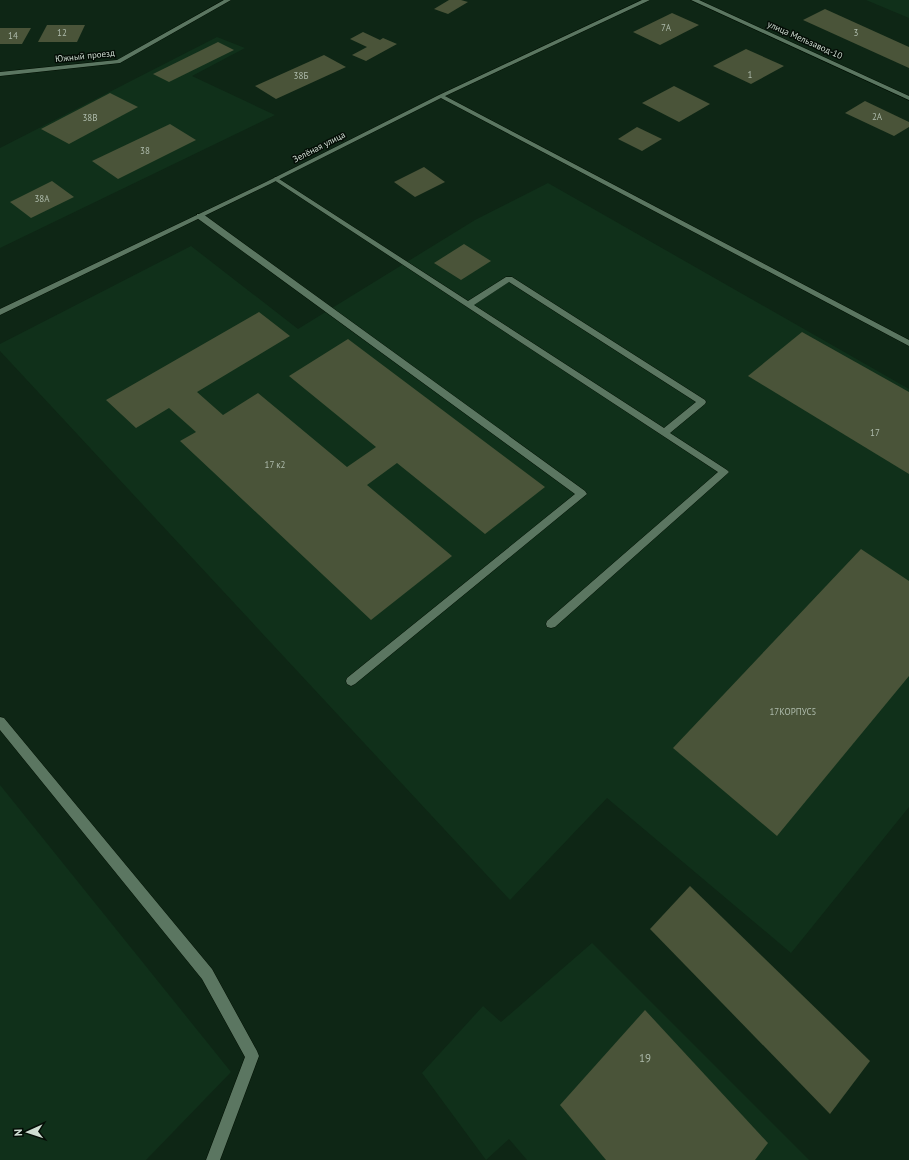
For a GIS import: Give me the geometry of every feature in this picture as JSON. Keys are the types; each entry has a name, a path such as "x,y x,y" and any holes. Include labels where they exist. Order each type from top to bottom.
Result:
{"street":[{"name":"Южный проезд","path":"0,74 118,62 228,0"},
{"name":"Зелёная улица","path":"0,312 276,179 441,96 647,0"},
{"name":"улица Мельзавод-10","path":"694,0 909,98"},
{"path":"441,96 909,343"},
{"path":"276,179 724,472 551,624"},
{"path":"200,216 582,494 351,681"},
{"path":"468,305 509,279 702,402 664,432"},
{"path":"0,722 207,974 252,1056 213,1160"}],"shaded area":[{"path":"866,0 909,0 909,18"},
{"path":"217,37 245,48 192,76 275,115 0,248 0,148"},
{"path":"548,183 909,389 909,807 791,953 607,798 510,900 0,351 0,344 191,246 298,329 475,220"},
{"path":"0,785 231,1072 146,1160 0,1160"},
{"path":"592,943 809,1160 527,1160 509,1139 486,1160 422,1073 483,1006 501,1022"}],"building":[{"path":"449,0 461,0 468,2 448,14 434,9"},
{"path":"825,9 909,47 909,68 803,20"},
{"path":"672,13 699,25 660,45 633,32"},
{"path":"47,25 85,25 77,42 38,42"},
{"path":"0,28 31,28 22,44 0,44"},
{"path":"363,32 380,40 383,38 397,44 366,61 352,55 367,47 350,39"},
{"path":"218,42 234,50 169,82 153,74"},
{"path":"746,49 784,66 751,84 713,66"},
{"path":"324,55 346,67 276,99 255,86"},
{"path":"674,86 710,104 679,122 642,103"},
{"path":"110,93 138,107 69,144 41,129"},
{"path":"865,101 909,122 909,127 894,136 845,113"},
{"path":"170,124 196,140 118,179 92,161"},
{"path":"637,127 662,139 642,151 618,139"},
{"path":"424,167 445,182 415,197 394,182"},
{"path":"52,181 74,197 31,218 10,202"},
{"path":"464,244 491,261 461,280 434,263"},
{"path":"259,312 290,336 197,392 223,415 258,393 347,467 376,447 289,376 348,339 545,487 485,534 397,463 367,485 452,556 371,620 180,441 196,432 169,408 136,428 106,400"},
{"path":"802,332 909,392 909,474 748,376"},
{"path":"861,549 909,581 909,676 777,836 673,748"},
{"path":"690,886 870,1061 830,1114 650,929"},
{"path":"645,1010 768,1143 755,1160 606,1160 560,1105"}]}
